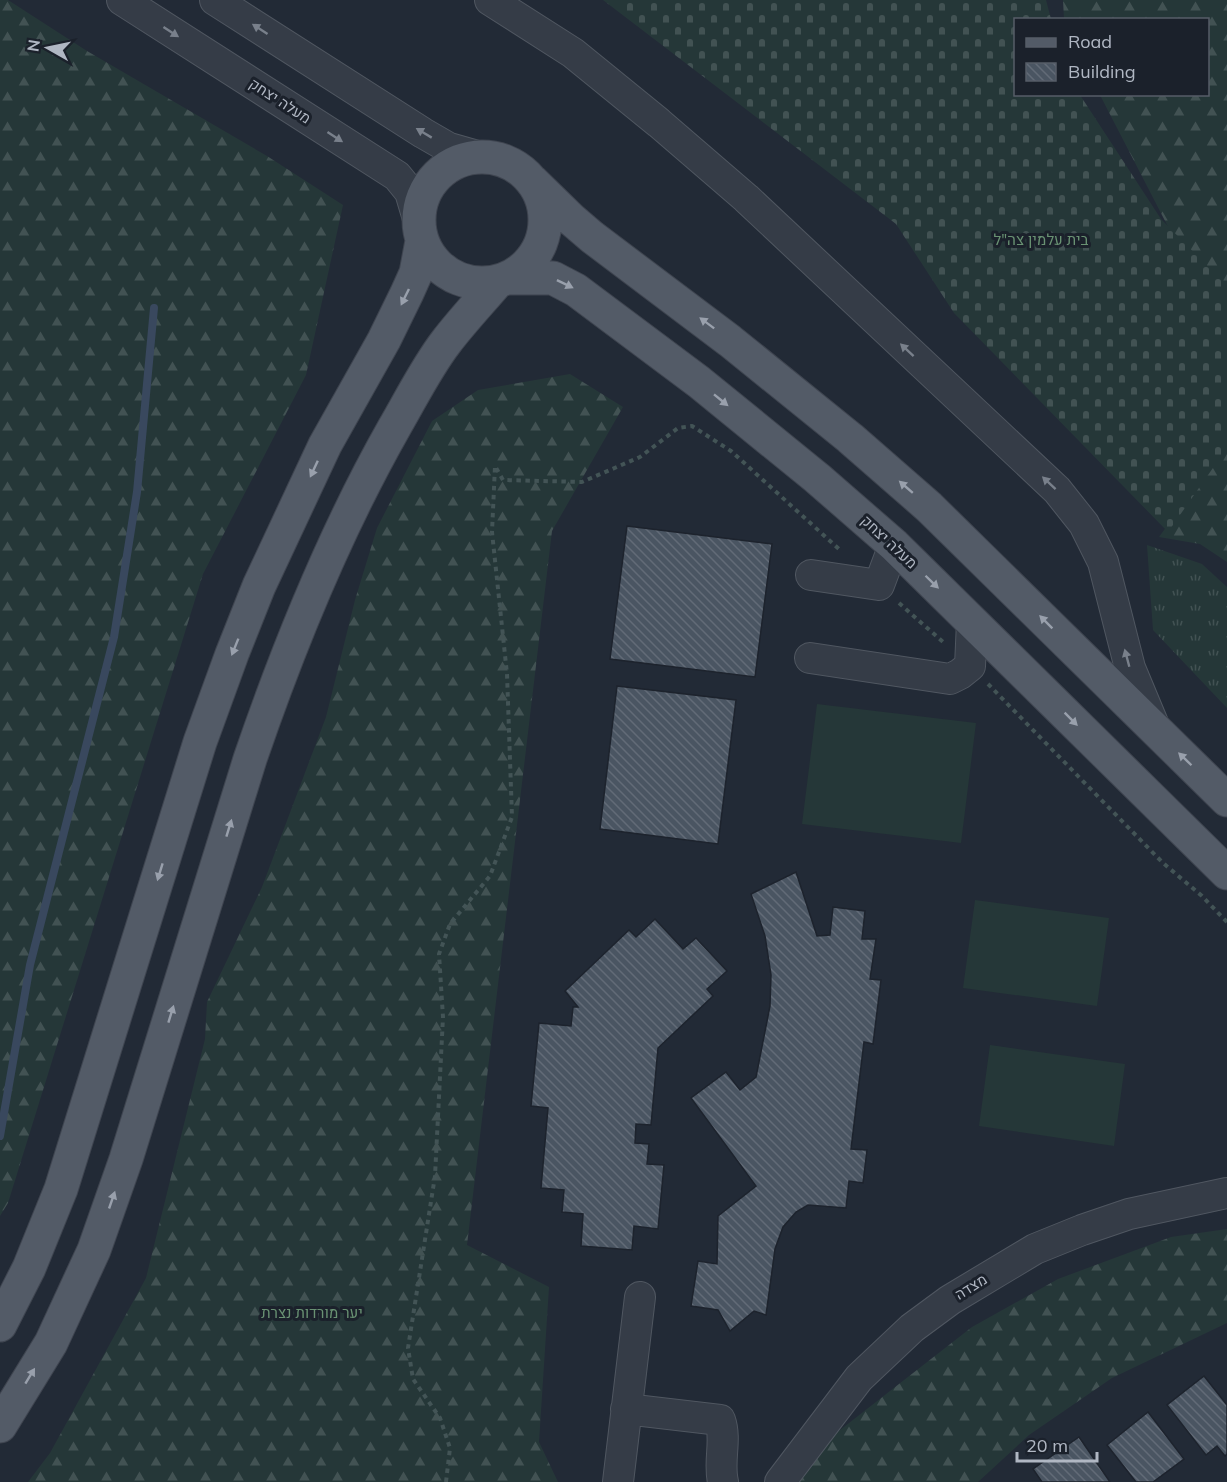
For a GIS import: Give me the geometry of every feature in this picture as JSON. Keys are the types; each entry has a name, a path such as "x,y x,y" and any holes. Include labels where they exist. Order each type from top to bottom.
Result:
{"main road":[{"path":"0,1325 29,1268 61,1189 200,742 232,654 259,586 325,445 384,340 416,273 421,201 430,183 442,170 459,160 477,156 498,158 517,167 592,237 730,342 850,438 929,507 1227,800"},
{"path":"420,230 430,258 443,271 460,280 478,284 502,280 524,268 536,254 543,236 545,216 541,198 532,181"},
{"name":"מעלה יצחק","path":"502,280 553,278 576,290 699,382 762,433 894,545 1227,873"},
{"path":"0,1426 51,1342 94,1250 126,1159 250,759 269,704 308,607 371,470 428,368 446,342 502,280"}],"street":[{"name":"מעלה יצחק","path":"122,0 397,176 410,192 420,230"},
{"path":"215,0 423,133 449,148 477,156"},
{"path":"490,0 573,53 746,198 1057,490 1083,524 1103,562 1130,668 1157,732"},
{"path":"811,575 879,585 894,545"},
{"path":"810,658 950,679 960,675 970,666 972,622"},
{"name":"מצדה","path":"780,1482 859,1378 912,1328 950,1300 1035,1249 1082,1230 1129,1215 1227,1193"},
{"path":"618,1482 640,1297"},
{"path":"626,1409 720,1420 724,1432 720,1470 723,1482"}],"path":[{"path":"446,1482 450,1448 440,1418 413,1379 408,1348 435,1176 443,1017 440,954 450,924 490,876 512,817 507,674 492,532 495,466 503,480 582,482 640,457 678,429 692,426 731,451 844,554"},
{"path":"879,585 970,666 1163,863 1202,896 1227,922"}],"green space":[{"path":"0,0 8,0 87,51 267,156 343,205 306,375 203,574 8,1203 0,1216"},
{"name":"בית עלמין צה\"ל","path":"603,0 1046,0 1051,18 1014,18 1014,96 1081,96 1161,219 1227,286 1227,448 1168,532 954,313 896,224"},
{"path":"1063,0 1227,0 1227,300 1179,248 1101,96 1209,96 1209,18 1064,18"},
{"name":"יער מורדות נצרת","path":"570,374 623,407 552,531 467,1245 549,1287 539,1442 558,1482 28,1482 50,1453 146,1278 205,1039 207,1002 262,887 326,717 355,600 377,528 432,421 478,390"},
{"path":"1227,444 1227,562 1200,544 1159,537"},
{"path":"1147,545 1202,564 1227,587 1227,708 1153,630"},
{"path":"817,704 976,723 961,843 802,824"},
{"path":"975,900 1109,918 1097,1006 963,988"},
{"path":"990,1045 1125,1064 1114,1146 979,1126"},
{"path":"1227,1229 1227,1323 1112,1378 1029,1435 978,1482 786,1482 808,1455 972,1327 1058,1279 1171,1237"}],"building":[{"path":"627,526 772,544 755,677 610,659"},
{"path":"617,686 736,700 718,844 600,829"},
{"path":"796,872 817,936 830,935 833,907 865,911 862,939 876,939 870,979 881,980 873,1044 864,1042 851,1149 867,1150 863,1183 849,1181 846,1208 808,1205 796,1212 783,1227 775,1249 766,1315 754,1311 730,1331 718,1310 691,1306 698,1261 717,1264 718,1216 756,1186 691,1098 726,1072 740,1090 756,1077 770,1006 771,975 765,936 751,894"},
{"path":"655,919 683,949 696,938 727,971 707,989 713,996 658,1048 651,1125 636,1124 635,1143 649,1144 647,1164 664,1165 658,1229 634,1226 632,1250 581,1246 583,1214 562,1212 564,1190 541,1188 548,1108 531,1106 539,1023 571,1026 573,1007 578,1007 565,991 629,930 636,937"},
{"path":"1204,1376 1227,1405 1227,1454 1225,1456 1217,1446 1206,1455 1167,1405"},
{"path":"1148,1412 1184,1459 1153,1482 1136,1482 1107,1445"},
{"path":"1079,1437 1110,1482 1042,1482 1033,1469"}],"waterway":[{"path":"0,1136 30,965 114,637 137,492 154,308"}]}
